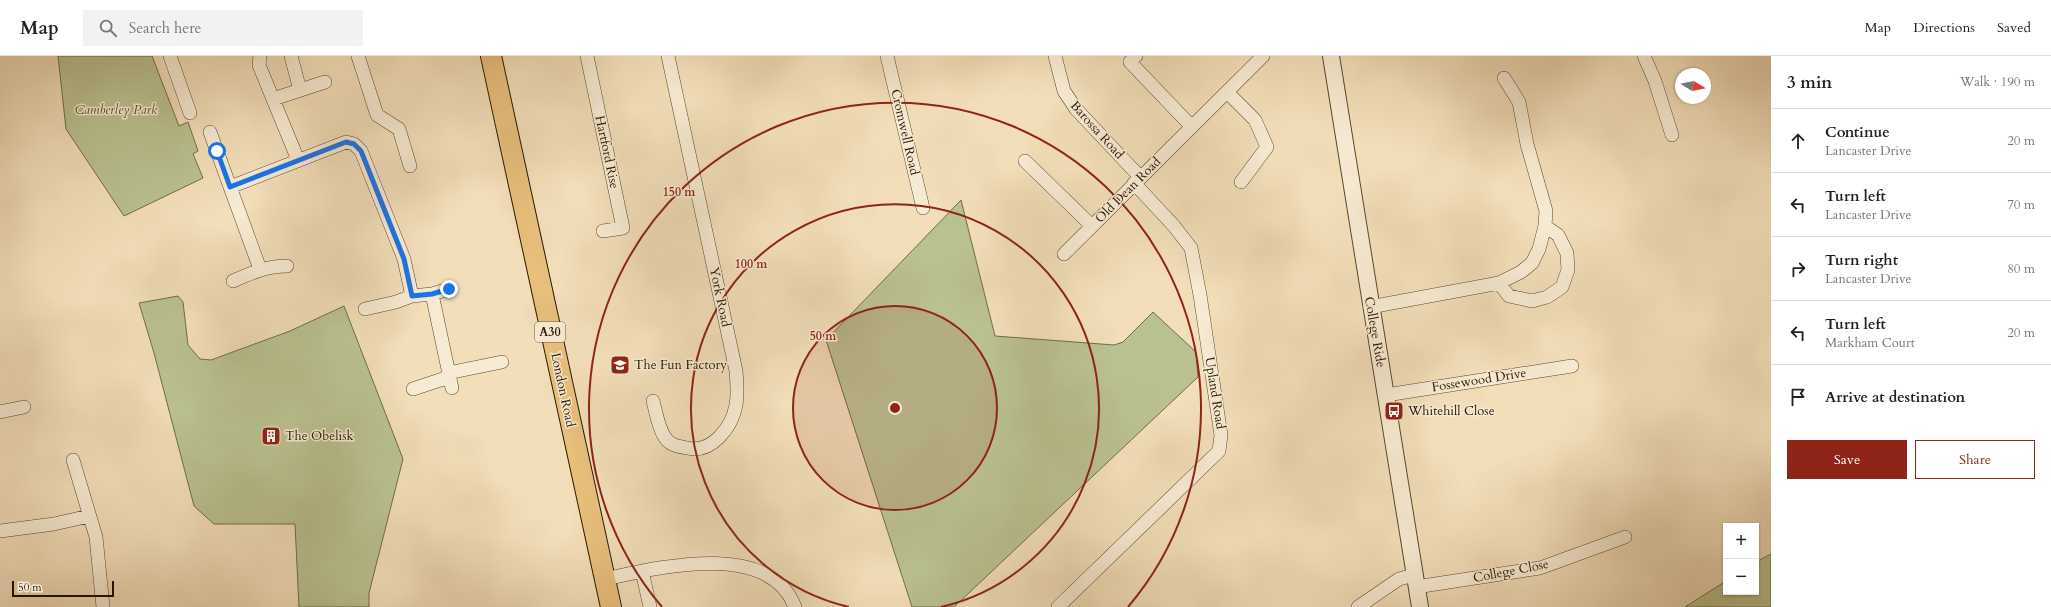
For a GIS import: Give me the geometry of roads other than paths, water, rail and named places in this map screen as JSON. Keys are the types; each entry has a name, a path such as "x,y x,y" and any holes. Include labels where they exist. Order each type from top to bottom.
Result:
{"main road":[{"name":"London Road","path":"491,56 605,579 607,606"}],"street":[{"path":"170,56 190,113"},
{"path":"260,56 260,65 298,160"},
{"path":"291,56 300,90"},
{"path":"358,56 377,115 399,129 410,166"},
{"name":"Hartford Rise","path":"587,56 623,228 603,232"},
{"name":"York Road","path":"653,401 664,436 672,445 691,449 707,447 723,435 736,406 737,388 736,371 668,56"},
{"name":"Cromwell Road","path":"888,56 923,208"},
{"name":"Barossa Road","path":"1055,56 1064,91 1076,109 1137,180"},
{"path":"1136,56 1130,62 1191,126"},
{"name":"Old Dean Road","path":"1064,254 1191,126 1228,93 1263,56"},
{"name":"College Ride","path":"1331,56 1370,307 1386,395 1420,607"},
{"path":"1644,56 1672,135"},
{"path":"1370,307 1499,283 1521,272 1532,263 1539,249 1545,226 1546,211 1527,144 1519,102 1504,78"},
{"path":"273,99 325,82"},
{"path":"1228,93 1255,120 1267,147 1241,182"},
{"path":"210,132 260,269"},
{"path":"230,187 346,142 354,144 361,151 404,259 412,296"},
{"path":"1025,161 1092,226"},
{"name":"Upland Road","path":"1058,607 1219,451 1221,435 1200,294 1191,248 1137,180"},
{"path":"1499,283 1509,296 1532,301 1547,297 1562,287 1568,270 1567,253 1558,235 1545,226"},
{"path":"233,281 260,269 274,266 287,266"},
{"path":"365,309 396,302 412,296 432,294 449,289"},
{"path":"432,294 450,379"},
{"path":"413,389 502,362"},
{"name":"Fossewood Drive","path":"1386,395 1572,366"},
{"path":"0,412 24,407"},
{"path":"73,460 96,537 100,560 103,607"},
{"path":"0,531 54,524 89,516"},
{"name":"College Close","path":"1358,607 1399,579 1415,581 1540,568 1626,537"},
{"path":"605,579 672,565 716,564 751,568 776,581 793,602 795,607"},
{"path":"642,571 650,607"}],"place":[{"name":"The Fun Factory","path":"620,365"},
{"name":"Whitehill Close","path":"1394,411"},
{"name":"The Obelisk","path":"271,436"}],"park label":[{"name":"Camberley Park","path":"116,110"}]}
